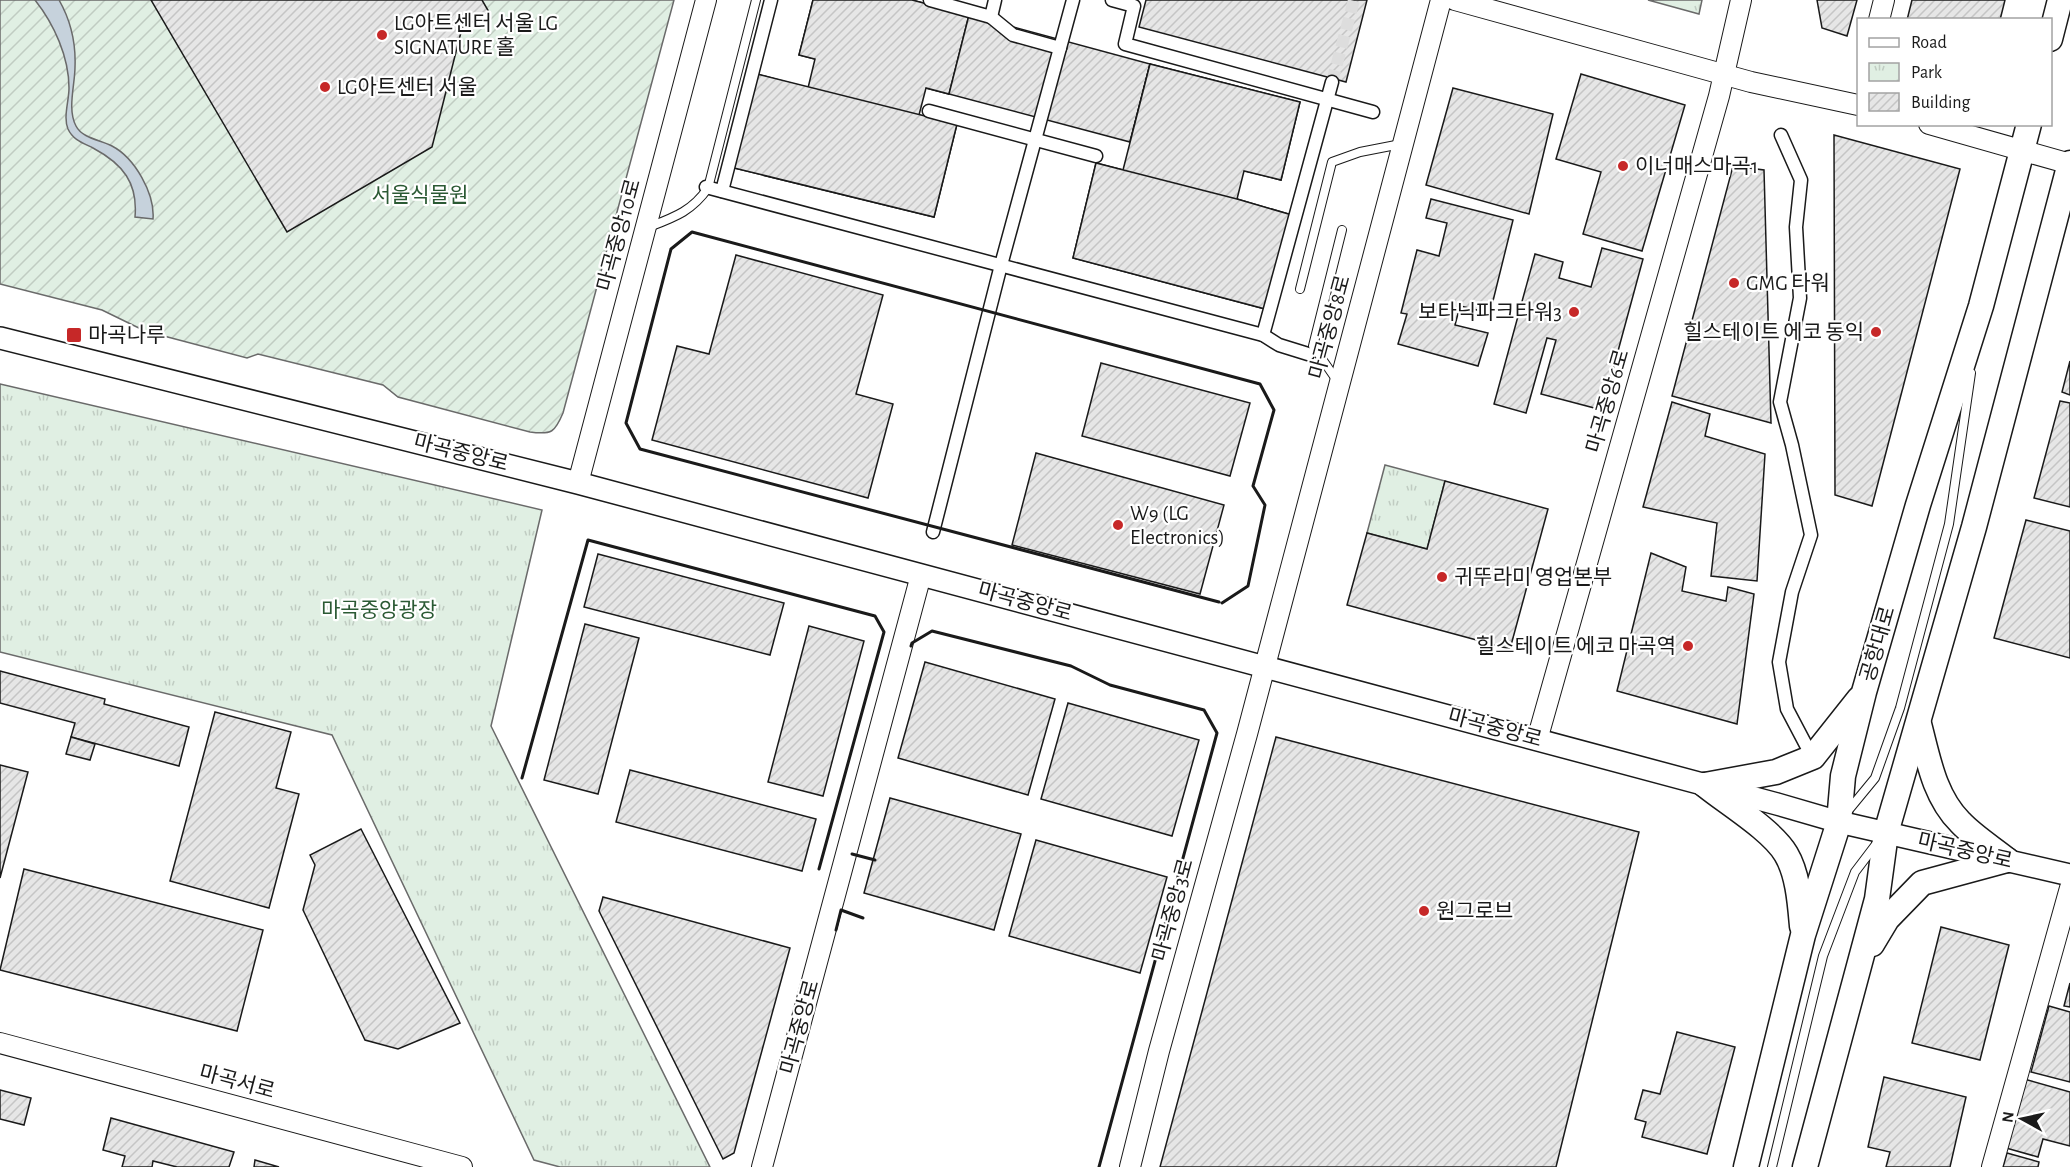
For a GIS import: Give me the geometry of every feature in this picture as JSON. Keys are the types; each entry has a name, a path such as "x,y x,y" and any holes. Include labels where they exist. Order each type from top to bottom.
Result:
{"main road":[{"path":"2052,31 2060,0"},
{"name":"공항대로","path":"1746,1167 1803,935 1839,822 1843,776 1864,693 1918,505 1981,306 2029,126"},
{"path":"1806,1167 1876,899 1886,833 1974,527 2070,164"},
{"name":"마곡중앙로","path":"0,338 578,483 1839,822 2070,875"},
{"path":"1705,785 1776,772 1813,757 1864,693"},
{"path":"1919,723 1931,770 1941,796 1959,822 2007,860"},
{"path":"1705,785 1778,843 1786,855 1793,872 1803,935"},
{"path":"1860,964 1887,919 1922,883 2007,860"}],"street":[{"name":"마곡중앙10로","path":"578,483 705,0"},
{"path":"722,191 771,0"},
{"path":"930,0 991,17 1013,35 1060,48"},
{"path":"991,17 995,0"},
{"path":"933,532 1001,266 1073,0"},
{"path":"1112,0 1134,6 1125,44 1373,112"},
{"name":"마곡중앙8로","path":"1264,666 1441,0"},
{"path":"1455,0 1725,74 1857,101"},
{"name":"마곡중앙6로","path":"1537,740 1725,74 1741,0"},
{"path":"1880,18 1884,0"},
{"path":"1263,335 1332,82"},
{"path":"929,111 1096,156"},
{"path":"1936,126 2070,164"},
{"path":"1781,135 1801,180 1796,227 1800,298 1780,402 1792,445 1811,535 1792,592 1779,662 1787,709 1807,747"},
{"path":"707,188 1263,335 1280,345 1308,354"},
{"name":"마곡중앙로","path":"762,1167 921,575"},
{"name":"마곡중앙3로","path":"1130,1167 1264,666"},
{"path":"1992,1167 2070,888"},
{"name":"마곡서로","path":"0,1043 462,1167"}],"lane":[{"path":"645,229 676,217 698,203 707,188 756,0"},
{"path":"1300,289 1332,162 1360,152 1403,144"},
{"path":"1339,385 1313,346 1342,230"},
{"path":"1839,822 1875,778 1900,708 1949,524 1981,306"},
{"path":"1772,1167 1823,956 1855,872 1886,833"}],"green space":[{"name":"서울식물원","path":"0,0 674,0 563,413 555,428 543,433 530,432 398,397 383,385 258,354 247,358 145,331 102,310 0,284"},
{"path":"1648,0 1702,0 1699,14"},
{"name":"마곡중앙광장","path":"0,384 542,510 491,726 710,1167 560,1167 534,1160 332,735 0,652"},
{"path":"1385,465 1445,481 1427,549 1367,533"}],"shaded area":[{"path":"35,0 59,0 70,24 75,49 72,112 76,126 82,133 112,146 136,168 151,199 153,219 135,217 131,184 120,168 104,154 75,139 70,133 66,114 68,76 63,53 54,30"}],"building":[{"name":"LG아트센터 서울","path":"151,0 482,0 489,12 462,28 432,147 287,232"},
{"path":"813,0 912,0 969,15 949,94 799,55"},
{"path":"813,0 912,0 969,15 949,94 926,88 919,115 957,124 934,217 734,168 757,74 808,88 815,59 799,55"},
{"path":"1146,0 1367,0 1346,82 1139,27"},
{"path":"1817,0 1857,0 1847,36 1822,28"},
{"path":"1912,0 2005,0 2000,18 1908,18"},
{"path":"969,15 1150,64 1130,142 949,94"},
{"path":"1150,64 1300,102 1281,180 1130,142"},
{"path":"1150,64 1300,102 1281,180 1244,171 1237,199 1292,215 1269,310 1073,258 1096,163 1123,170"},
{"path":"757,74 957,124 934,217 734,168"},
{"name":"이너매스마곡1","path":"1581,74 1685,105 1642,251 1583,234 1601,172 1556,159"},
{"path":"1453,88 1553,114 1529,214 1426,185"},
{"name":"힐스테이트 에코 동익","path":"1834,135 1960,169 1872,506 1835,495"},
{"path":"1096,163 1292,215 1269,310 1073,258"},
{"name":"GMG 타워","path":"1733,166 1764,170 1771,423 1672,396"},
{"path":"1431,199 1513,220 1490,313 1460,306 1455,325 1488,333 1478,366 1398,344 1407,314 1401,313 1417,250 1439,256 1447,223 1426,218"},
{"name":"보타닉파크타워3","path":"1602,248 1643,259 1602,410 1541,394 1556,340 1547,338 1526,413 1494,404 1535,254 1563,262 1559,278 1591,287"},
{"path":"736,255 883,295 856,394 893,404 868,498 652,440 677,346 709,354"},
{"path":"2070,361 2070,395 2062,392"},
{"path":"1101,363 1250,403 1230,476 1082,436"},
{"path":"2060,401 2070,403 2070,507 2034,498"},
{"path":"1672,402 1710,414 1705,436 1765,454 1757,581 1711,576 1717,523 1643,507"},
{"name":"W9 (LG Electronics)","path":"1036,453 1224,505 1200,594 1012,545"},
{"name":"귀뚜라미 영업본부","path":"1445,481 1548,509 1510,649 1347,605 1367,533 1427,549"},
{"path":"2026,520 2070,531 2070,658 1994,638"},
{"name":"힐스테이트 에코 마곡역","path":"1651,553 1686,567 1682,591 1726,601 1728,587 1754,594 1737,724 1617,691"},
{"path":"598,554 784,603 770,655 584,607"},
{"path":"585,624 639,638 598,794 544,780"},
{"path":"809,626 864,641 823,796 768,782"},
{"path":"925,662 1055,699 1028,795 898,758"},
{"path":"0,671 105,699 104,704 189,727 179,766 71,737 75,723 0,703"},
{"path":"1068,703 1199,740 1172,836 1041,799"},
{"path":"215,712 291,732 276,788 299,794 269,908 170,881"},
{"path":"71,737 95,744 90,760 66,754"},
{"name":"원그로브","path":"1276,737 1639,832 1556,1167 1160,1167"},
{"path":"0,765 28,772 0,878"},
{"path":"630,770 816,819 802,871 616,822"},
{"path":"890,798 1021,834 994,930 864,893"},
{"path":"361,829 460,1023 398,1049 365,1040 303,910 315,865 310,855"},
{"path":"1036,840 1167,877 1140,973 1009,936"},
{"path":"24,869 263,930 237,1031 0,970"},
{"path":"603,897 790,948 734,1153 723,1159 599,911"},
{"path":"1941,927 2009,945 1980,1060 1912,1043"},
{"path":"2070,983 2070,1007 2064,1006"},
{"path":"2049,1006 2070,1012 2070,1082 2031,1072"},
{"path":"1677,1032 1735,1047 1707,1154 1642,1137 1646,1122 1635,1119 1643,1090 1660,1094"},
{"path":"1884,1077 1966,1097 1950,1167 1886,1167 1890,1152 1868,1147"},
{"path":"2024,1079 2070,1092 2070,1146 2043,1139 2038,1157 2006,1148"},
{"path":"0,1090 31,1098 24,1125 0,1119"},
{"path":"111,1118 234,1152 229,1167 177,1167 153,1161 152,1167 122,1167 125,1156 103,1150"},
{"path":"2007,1153 2039,1162 2038,1167 2003,1167"},
{"path":"255,1160 279,1167 254,1167"}],"tunnel":[{"path":"1332,82 1354,0"}],"wall":[{"path":"1219,602 640,449 626,423 671,249 692,232 1260,384 1274,410 1253,486 1265,505 1248,586 1222,603"},
{"path":"522,778 588,540 875,616 884,632 819,869"},
{"path":"911,646 912,643 932,631 1071,666 1110,685 1204,710 1217,733 1099,1167"},
{"path":"852,854 875,860"},
{"path":"836,930 841,910 863,918"}],"place":[{"name":"LG아트센터 서울 LG SIGNATURE 홀","path":"382,35"},
{"name":"LG아트센터 서울","path":"325,87"},
{"name":"이너매스마곡1","path":"1623,166"},
{"name":"GMG 타워","path":"1734,283"},
{"name":"보타닉파크타워3","path":"1574,312"},
{"name":"힐스테이트 에코 동익","path":"1876,332"},
{"name":"마곡나루","path":"74,335"},
{"name":"W9 (LG Electronics)","path":"1118,525"},
{"name":"귀뚜라미 영업본부","path":"1442,577"},
{"name":"힐스테이트 에코 마곡역","path":"1688,646"},
{"name":"원그로브","path":"1424,911"}]}
